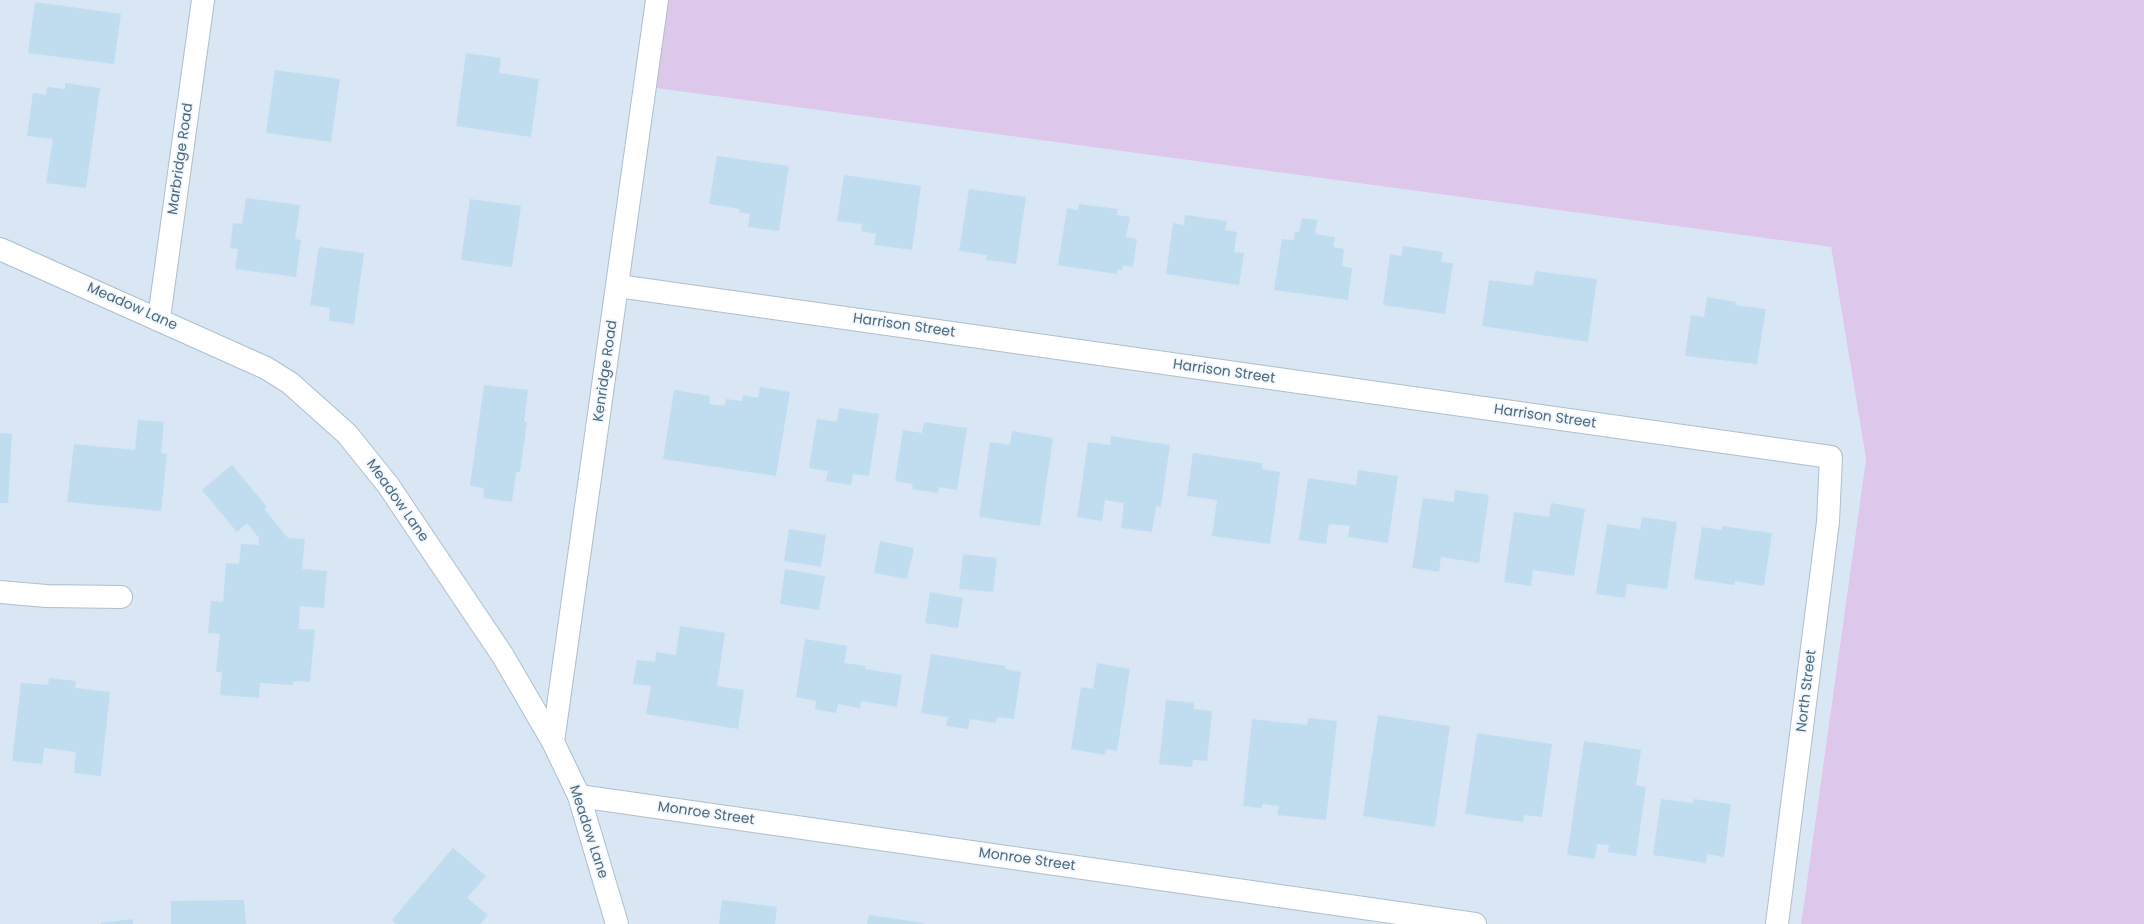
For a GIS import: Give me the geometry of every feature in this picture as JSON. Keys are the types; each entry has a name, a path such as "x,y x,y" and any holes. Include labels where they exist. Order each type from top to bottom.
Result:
{"street":[{"name":"Marbridge Road","path":"159,318 203,0"},
{"name":"Kenridge Road","path":"553,742 657,0"},
{"name":"Meadow Lane","path":"0,249 159,318 266,368 290,383 347,434 388,485 503,656 553,742 579,796 617,924"},
{"name":"Harrison Street","path":"618,286 1831,457"},
{"name":"North Street","path":"1776,924 1828,522 1831,457"},
{"path":"0,592 46,596 121,597"},
{"name":"Monroe Street","path":"579,796 1475,924"}],"shaded area":[{"path":"0,0 660,0 648,87 1831,247 1866,459 1801,924 0,924"},
{"path":"660,0 2144,0 2144,924 1801,924 1866,459 1831,247 648,87"}],"building":[{"path":"35,2 121,14 114,64 28,53"},
{"path":"466,53 501,58 499,73 539,79 531,137 456,126"},
{"path":"275,70 340,79 331,142 266,133"},
{"path":"65,83 100,88 86,188 46,183 53,139 27,136 33,93 46,95 47,87 65,89"},
{"path":"717,156 789,166 779,231 748,227 750,214 739,212 740,209 709,204"},
{"path":"844,175 921,186 912,250 874,245 876,234 861,231 862,224 837,221"},
{"path":"969,189 1026,197 1016,264 986,260 987,255 959,251"},
{"path":"246,198 300,205 295,239 301,240 296,277 235,269 238,249 230,248 233,223 242,224"},
{"path":"470,199 521,206 512,267 461,260"},
{"path":"1079,204 1118,209 1117,215 1130,217 1126,237 1137,239 1133,267 1123,265 1122,270 1117,270 1117,274 1058,265 1067,208 1078,210"},
{"path":"1185,215 1227,221 1225,230 1237,232 1234,252 1244,253 1239,285 1166,274 1173,223 1184,225"},
{"path":"1302,218 1317,220 1315,234 1335,237 1333,247 1344,249 1342,266 1352,268 1348,300 1274,290 1282,239 1294,240 1295,231 1299,232"},
{"path":"1403,246 1443,252 1441,262 1453,263 1445,314 1383,305 1390,254 1401,256"},
{"path":"319,247 364,253 354,324 329,321 330,308 310,305"},
{"path":"1535,271 1597,279 1588,342 1482,326 1489,280 1533,286"},
{"path":"1707,297 1736,302 1735,305 1766,309 1757,364 1685,356 1691,315 1704,317"},
{"path":"484,385 528,390 524,422 527,422 520,472 516,472 512,502 483,498 484,488 470,486"},
{"path":"760,387 790,392 776,476 663,459 674,390 710,396 709,404 725,406 726,399 742,401 743,395 758,398"},
{"path":"839,408 879,414 869,476 853,474 851,485 826,481 828,471 809,468 817,419 837,422"},
{"path":"138,420 164,422 161,453 167,454 161,511 67,502 74,444 135,450"},
{"path":"924,422 967,428 957,490 939,487 938,493 912,489 913,484 895,481 903,430 922,433"},
{"path":"1012,431 1053,438 1040,526 979,517 990,442 1010,445"},
{"path":"0,433 12,434 8,503 0,503"},
{"path":"1111,436 1170,445 1161,507 1156,506 1152,532 1121,528 1124,503 1105,500 1102,521 1077,517 1088,442 1110,445"},
{"path":"1193,453 1262,463 1262,469 1280,472 1270,544 1212,536 1217,500 1187,496"},
{"path":"232,465 267,507 264,509 288,538 305,539 302,569 327,571 324,608 300,606 299,629 315,630 310,682 293,681 293,685 260,683 259,698 220,695 222,672 216,672 220,634 208,633 211,601 223,602 226,563 239,564 241,544 259,545 259,538 247,523 237,532 202,490"},
{"path":"1358,470 1398,476 1388,543 1348,537 1350,526 1329,524 1326,544 1299,540 1308,478 1356,485"},
{"path":"1455,490 1489,495 1479,563 1441,557 1439,572 1412,568 1423,498 1454,502"},
{"path":"1551,503 1585,509 1574,576 1533,570 1531,586 1504,582 1514,512 1549,517"},
{"path":"1642,517 1677,522 1667,589 1627,584 1625,598 1596,594 1607,524 1640,529"},
{"path":"1722,526 1772,533 1764,586 1735,581 1734,585 1694,579 1702,527 1722,530"},
{"path":"789,529 826,535 821,567 784,561"},
{"path":"880,541 914,548 907,579 874,573"},
{"path":"963,554 997,558 993,592 959,589"},
{"path":"785,569 825,576 819,610 780,604"},
{"path":"930,592 963,598 958,628 925,623"},
{"path":"680,626 725,633 717,686 744,690 738,729 646,714 651,686 633,684 637,660 655,662 656,652 676,655"},
{"path":"805,639 847,646 844,663 866,666 865,669 902,675 897,707 861,701 860,708 838,704 836,713 815,709 816,701 796,697"},
{"path":"931,654 1005,666 1005,669 1021,672 1014,719 997,717 996,723 970,719 968,729 946,726 948,717 921,713"},
{"path":"1097,663 1130,669 1117,751 1106,749 1105,755 1071,749 1081,687 1093,689"},
{"path":"49,678 76,681 75,688 110,692 101,776 74,773 76,752 44,748 42,764 12,761 21,683 48,685"},
{"path":"1166,700 1194,703 1194,709 1212,711 1207,761 1193,760 1192,767 1159,764"},
{"path":"1378,715 1450,726 1435,827 1363,816"},
{"path":"1308,718 1337,721 1326,820 1277,815 1279,806 1262,804 1262,808 1243,806 1252,719 1307,725"},
{"path":"1477,733 1552,744 1542,817 1524,815 1523,822 1465,814"},
{"path":"1584,741 1641,750 1636,785 1646,787 1636,856 1608,852 1609,845 1597,844 1595,859 1567,855"},
{"path":"1661,799 1693,803 1694,799 1731,804 1724,857 1707,854 1706,863 1653,855"},
{"path":"453,848 486,876 467,898 488,915 480,924 396,924 392,920"},
{"path":"244,900 246,924 171,924 171,901"},
{"path":"722,900 777,907 775,924 719,924"},
{"path":"869,915 924,923 924,924 867,924"},
{"path":"133,919 133,924 101,924 101,923"}]}
